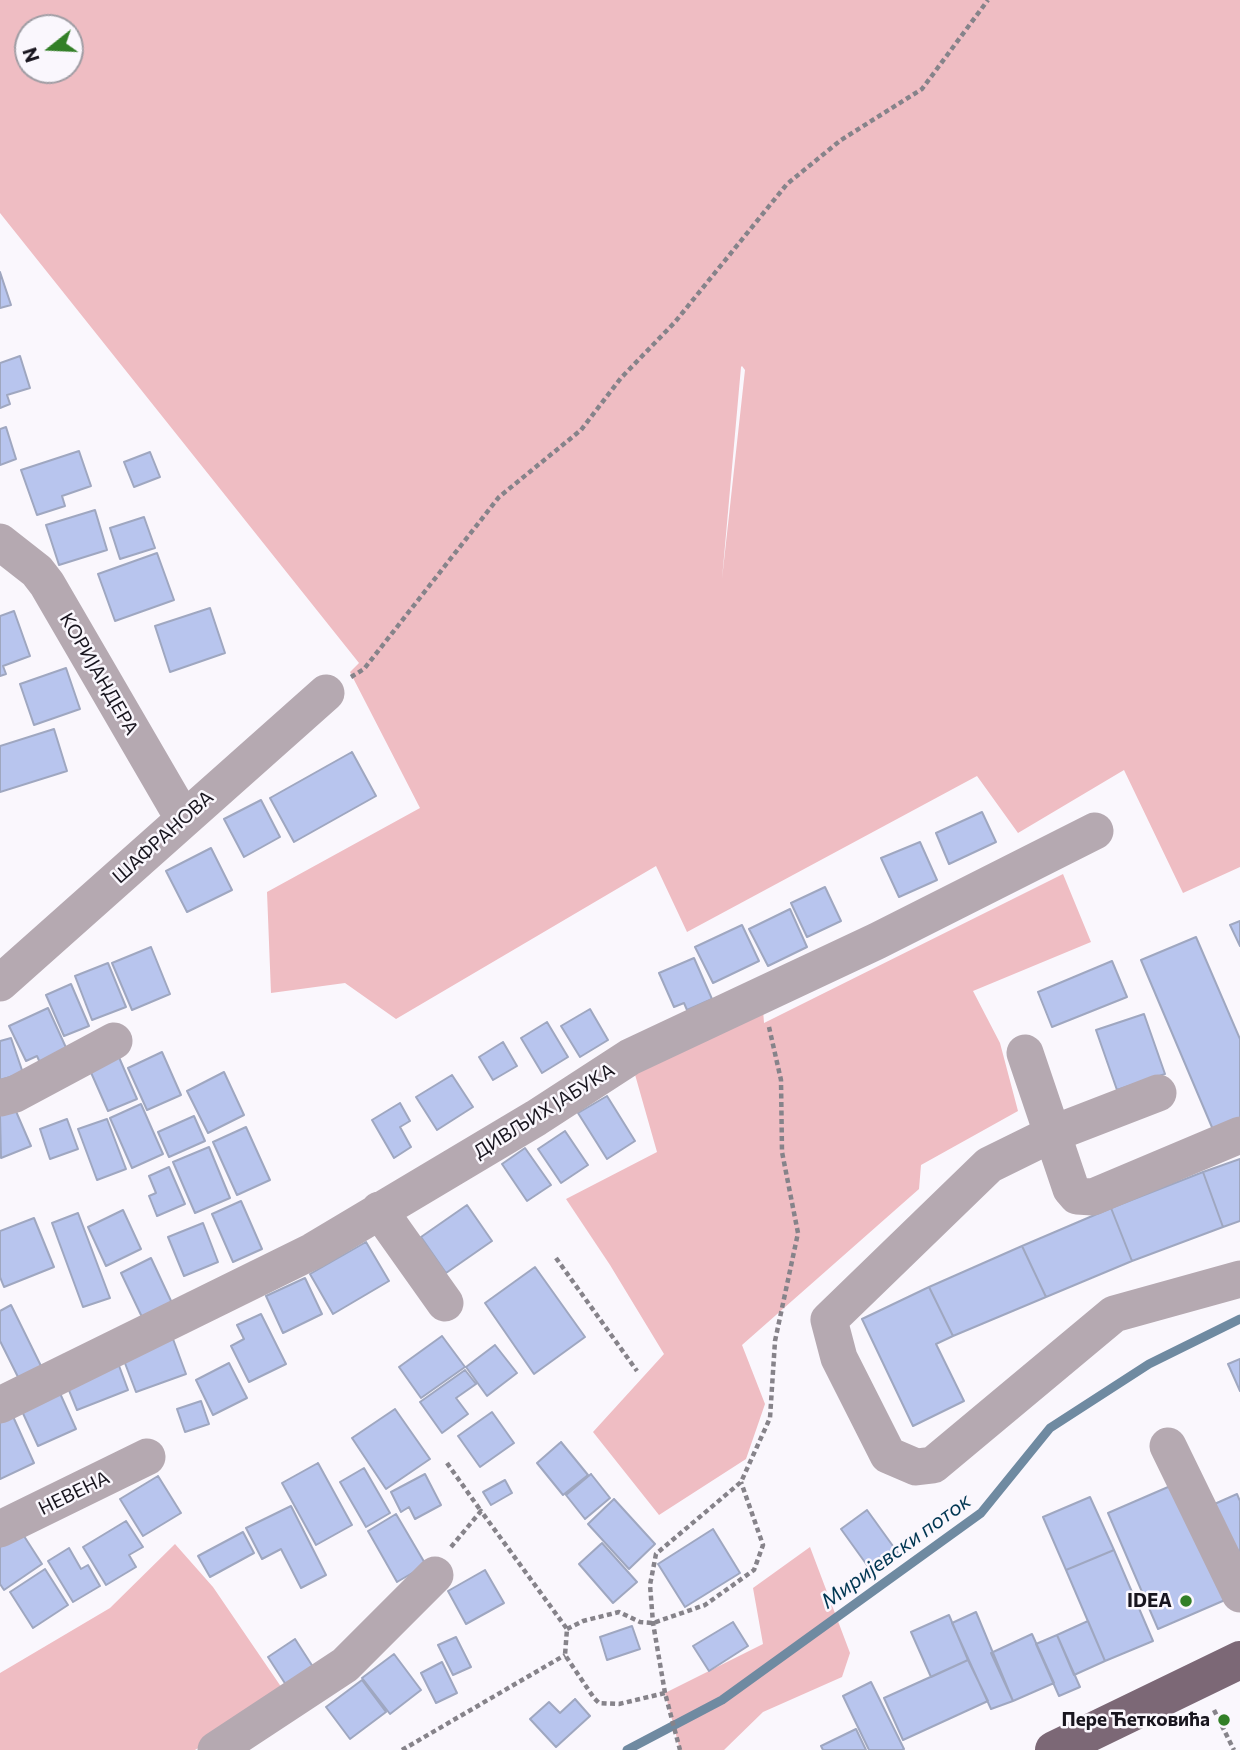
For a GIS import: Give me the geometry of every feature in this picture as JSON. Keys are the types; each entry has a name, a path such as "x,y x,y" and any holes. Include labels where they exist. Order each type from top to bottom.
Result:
{"main road":[{"path":"1054,1750 1240,1660"}],"street":[{"name":"КОРИЈАНДЕРА","path":"0,542 37,570 47,584 183,818"},
{"name":"ШАФРАНОВА","path":"0,983 326,692"},
{"name":"ДИВЉИХ ЈАБУКА","path":"0,1405 313,1251 536,1118 630,1057 762,996 1095,831"},
{"path":"0,1098 15,1094 114,1041"},
{"path":"1026,1053 1071,1189 1077,1196 1085,1198 1240,1135"},
{"path":"1158,1093 1052,1134 989,1165 829,1320 839,1358 888,1455 916,1467 933,1465 1114,1314 1240,1279"},
{"path":"379,1210 445,1303"},
{"path":"1168,1446 1240,1594"},
{"name":"НЕВЕНА","path":"0,1529 147,1457"},
{"path":"216,1750 345,1665 435,1575"}],"path":[{"path":"326,692 363,669 499,497 581,429 621,378 681,315 787,184 841,140 922,89 988,0"},
{"path":"679,1747 665,1693 653,1623 650,1585 656,1554 741,1482 770,1418 775,1341 798,1233 782,1152 781,1080 762,996"},
{"path":"556,1258 637,1371"},
{"path":"447,1463 567,1629 565,1655 599,1703 619,1704 665,1693"},
{"path":"567,1629 583,1621 619,1612 640,1622 653,1623 705,1605 754,1570 763,1545 741,1482"},
{"path":"435,1575 444,1555 481,1511"},
{"path":"402,1750 565,1655"},
{"path":"1198,1679 1234,1750"}],"shaded area":[{"path":"0,0 1240,0 1240,867 1183,893 1124,770 1018,833 977,776 687,932 656,866 396,1019 345,983 271,993 267,892 420,808 350,672 359,663 0,213","holes":["741,367 745,370 722,579"]},
{"path":"1063,874 1091,942 973,991 1000,1043 1018,1111 921,1165 919,1189 742,1345 765,1404 746,1459 659,1515 593,1432 664,1354 566,1199 657,1152 630,1057 762,996 764,1023"},
{"path":"175,1544 213,1587 286,1694 195,1750 0,1750 0,1673 110,1608"},
{"path":"810,1547 850,1653 842,1677 763,1712 724,1750 680,1750 665,1693 763,1644 753,1588"}],"building":[{"path":"0,272 11,305 0,308"},
{"path":"20,356 30,388 7,395 10,404 0,408 0,363"},
{"path":"6,427 16,459 0,465 0,429"},
{"path":"79,451 91,486 62,496 65,506 37,515 21,470"},
{"path":"150,452 160,477 134,487 124,462"},
{"path":"95,510 107,550 59,565 46,525"},
{"path":"144,517 155,548 120,559 110,528"},
{"path":"157,553 174,600 115,621 98,574"},
{"path":"210,608 225,653 170,672 155,626"},
{"path":"14,611 30,656 3,666 6,674 0,676 0,616"},
{"path":"66,668 80,709 34,725 20,684"},
{"path":"54,729 67,771 0,792 0,746"},
{"path":"352,752 376,796 294,842 270,798"},
{"path":"261,800 280,837 244,857 224,819"},
{"path":"982,812 996,842 949,864 936,833"},
{"path":"920,842 937,880 899,897 881,858"},
{"path":"211,848 232,890 187,912 166,871"},
{"path":"825,887 841,921 807,937 791,903"},
{"path":"790,909 807,947 768,966 749,929"},
{"path":"1240,921 1240,946 1230,925"},
{"path":"742,925 759,961 713,983 695,947"},
{"path":"1196,937 1240,1039 1240,1121 1214,1132 1141,960"},
{"path":"151,947 170,994 132,1010 112,963"},
{"path":"694,958 712,999 687,1010 684,1003 674,1007 659,973"},
{"path":"1112,961 1127,997 1052,1027 1038,992"},
{"path":"108,963 126,1007 92,1020 75,976"},
{"path":"71,984 89,1026 64,1036 46,995"},
{"path":"48,1008 68,1052 41,1065 37,1056 26,1061 9,1026"},
{"path":"590,1009 608,1040 580,1057 561,1026"},
{"path":"1144,1014 1165,1074 1117,1090 1096,1030"},
{"path":"547,1022 568,1057 542,1073 521,1038"},
{"path":"11,1038 23,1073 0,1080 0,1041"},
{"path":"503,1042 517,1066 493,1080 479,1057"},
{"path":"162,1052 181,1095 147,1110 128,1068"},
{"path":"118,1055 137,1099 108,1111 89,1068"},
{"path":"224,1072 244,1115 208,1133 187,1091"},
{"path":"452,1075 473,1107 437,1130 416,1097"},
{"path":"607,1096 635,1141 607,1159 578,1113"},
{"path":"400,1103 410,1121 400,1127 411,1147 394,1158 372,1120"},
{"path":"141,1104 163,1154 132,1168 110,1118"},
{"path":"15,1109 31,1146 1,1158 0,1115"},
{"path":"194,1116 205,1141 169,1157 158,1132"},
{"path":"67,1119 78,1149 50,1159 40,1129"},
{"path":"107,1119 126,1169 97,1180 78,1129"},
{"path":"246,1127 270,1180 237,1195 213,1142"},
{"path":"565,1131 588,1165 561,1183 538,1149"},
{"path":"209,1147 230,1198 195,1213 173,1162"},
{"path":"525,1148 551,1185 527,1201 502,1164"},
{"path":"1240,1159 1240,1221 1223,1227 1203,1172"},
{"path":"169,1167 185,1204 157,1216 149,1196 156,1193 149,1176"},
{"path":"1203,1172 1223,1227 1132,1261 1111,1208"},
{"path":"241,1201 262,1249 233,1262 212,1214"},
{"path":"467,1205 492,1241 446,1273 421,1237"},
{"path":"1111,1208 1132,1261 1046,1297 1022,1246"},
{"path":"123,1210 141,1249 106,1266 88,1227"},
{"path":"78,1213 110,1298 83,1307 52,1223"},
{"path":"34,1218 54,1267 4,1287 0,1277 0,1231"},
{"path":"203,1223 218,1262 184,1276 168,1237"},
{"path":"366,1242 389,1281 333,1314 310,1274"},
{"path":"1022,1246 1046,1297 953,1336 929,1287"},
{"path":"151,1258 172,1303 142,1317 121,1273"},
{"path":"535,1267 585,1337 534,1374 485,1303"},
{"path":"305,1278 322,1314 283,1333 266,1296"},
{"path":"929,1287 953,1336 936,1344 964,1401 913,1426 862,1319"},
{"path":"11,1305 42,1368 19,1379 0,1341 0,1311"},
{"path":"261,1314 286,1364 249,1382 231,1346 244,1339 237,1325"},
{"path":"442,1336 465,1367 421,1398 399,1367"},
{"path":"173,1339 186,1374 136,1392 123,1358"},
{"path":"495,1345 517,1373 487,1396 466,1367"},
{"path":"1240,1359 1240,1391 1228,1364"},
{"path":"118,1363 128,1390 77,1410 66,1383"},
{"path":"229,1363 247,1398 213,1415 196,1380"},
{"path":"465,1370 476,1384 456,1398 468,1414 442,1433 420,1402"},
{"path":"59,1391 76,1429 38,1446 21,1409"},
{"path":"201,1401 209,1424 185,1432 177,1409"},
{"path":"395,1409 430,1459 386,1489 352,1438"},
{"path":"11,1412 34,1463 0,1479 0,1417"},
{"path":"492,1412 514,1443 480,1467 458,1436"},
{"path":"561,1442 588,1475 563,1495 537,1463"},
{"path":"318,1463 352,1525 316,1545 282,1483"},
{"path":"364,1468 390,1513 366,1527 340,1482"},
{"path":"425,1474 441,1505 415,1519 409,1507 401,1512 391,1492"},
{"path":"591,1474 610,1498 585,1519 566,1495"},
{"path":"158,1476 181,1513 143,1536 120,1499"},
{"path":"505,1480 512,1493 491,1505 483,1492"},
{"path":"1175,1484 1225,1600 1158,1629 1108,1513"},
{"path":"1237,1494 1240,1501 1240,1573 1210,1506"},
{"path":"1090,1497 1114,1550 1066,1570 1043,1517"},
{"path":"614,1499 655,1544 629,1569 588,1524"},
{"path":"291,1506 326,1575 301,1588 281,1549 262,1559 246,1528"},
{"path":"867,1510 898,1553 872,1572 841,1529"},
{"path":"396,1514 426,1565 397,1582 368,1531"},
{"path":"126,1521 143,1547 129,1555 136,1567 106,1585 83,1547"},
{"path":"713,1529 740,1573 685,1607 658,1564"},
{"path":"243,1532 254,1553 210,1577 198,1556"},
{"path":"22,1533 42,1564 4,1590 0,1584 0,1547"},
{"path":"602,1543 637,1582 613,1603 579,1564"},
{"path":"69,1548 81,1569 88,1565 100,1586 73,1602 48,1561"},
{"path":"1114,1550 1153,1641 1105,1661 1066,1570"},
{"path":"45,1569 68,1605 33,1628 10,1592"},
{"path":"485,1570 504,1603 466,1624 448,1591"},
{"path":"976,1612 1013,1701 991,1709 952,1623"},
{"path":"949,1615 968,1660 931,1677 911,1632"},
{"path":"1088,1621 1105,1661 1074,1675 1057,1635"},
{"path":"733,1622 748,1646 709,1671 693,1646"},
{"path":"632,1626 640,1649 607,1660 600,1637"},
{"path":"1032,1634 1054,1683 1013,1701 991,1653"},
{"path":"1057,1635 1080,1687 1059,1696 1036,1644"},
{"path":"456,1637 471,1667 453,1675 438,1645"},
{"path":"295,1639 315,1670 288,1688 268,1657"},
{"path":"394,1654 421,1690 390,1714 362,1678"},
{"path":"968,1660 988,1701 903,1740 884,1698"},
{"path":"442,1662 457,1693 436,1703 421,1673"},
{"path":"362,1680 386,1712 350,1739 326,1707"},
{"path":"871,1682 904,1749 902,1750 869,1750 843,1696"},
{"path":"575,1699 590,1716 556,1747 530,1719 549,1702 560,1713"},
{"path":"856,1729 866,1750 823,1750 821,1746"}],"waterway":[{"name":"Миријевски поток","path":"627,1750 722,1700 981,1513 1050,1428 1149,1364 1240,1319"}],"place":[{"name":"IDEA","path":"1186,1601"},
{"name":"Пере Ћетковића","path":"1224,1720"}]}
